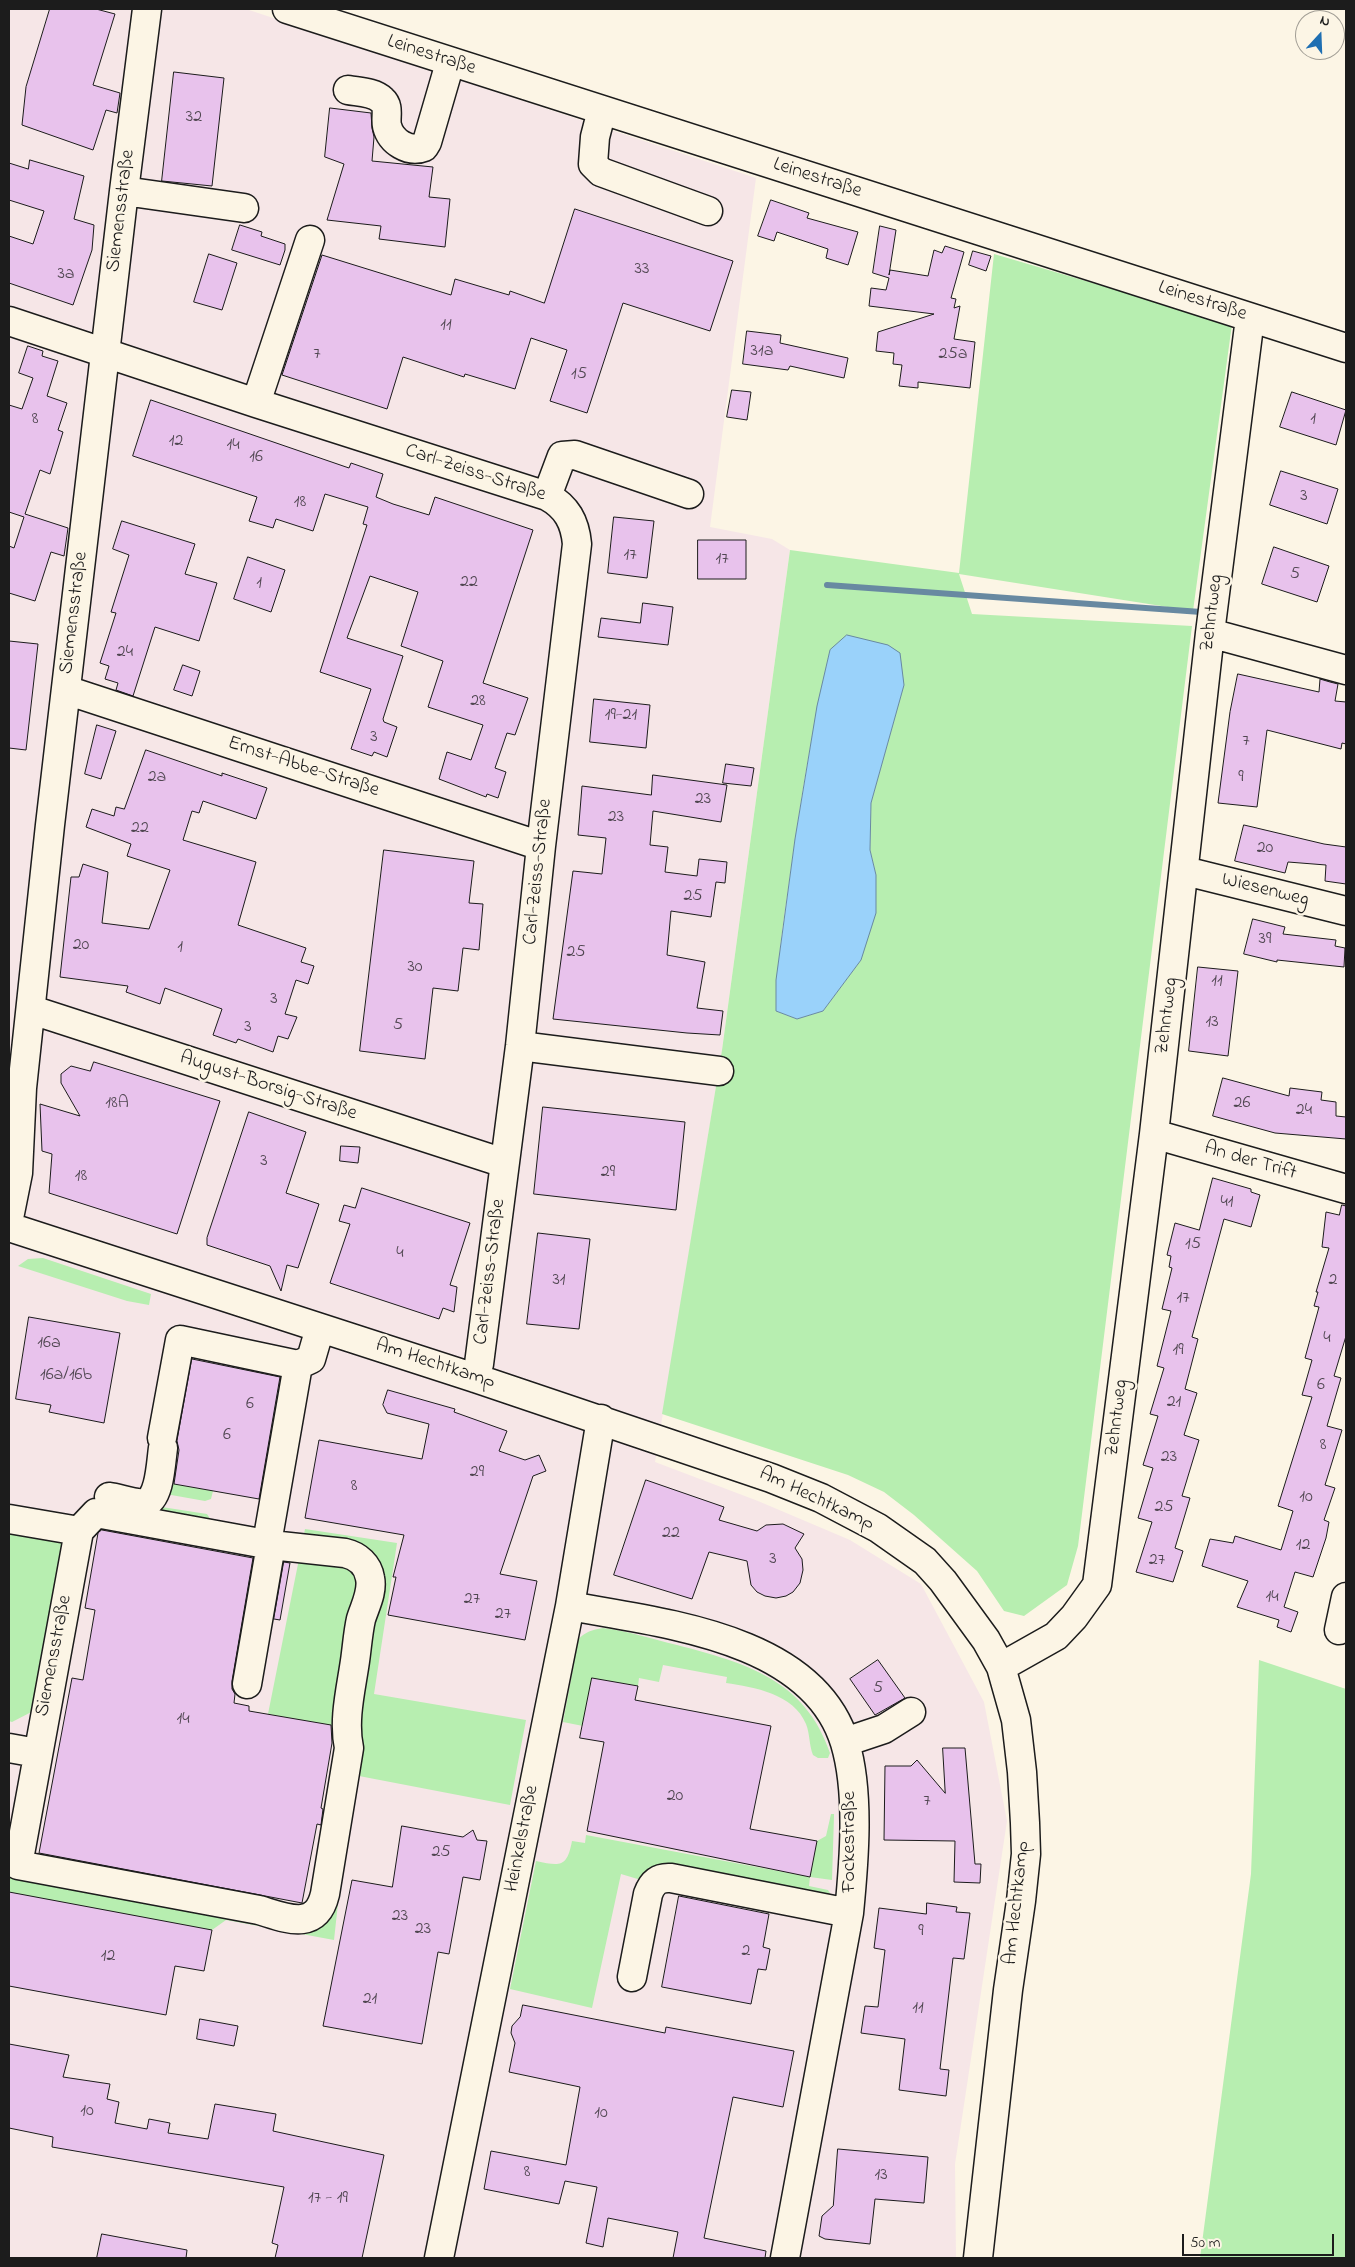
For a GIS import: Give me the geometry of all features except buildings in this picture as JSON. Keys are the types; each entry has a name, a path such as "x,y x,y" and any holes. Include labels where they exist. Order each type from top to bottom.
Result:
{"street":[{"name":"Siemensstraße","path":"9,1218 18,1173 22,1088 66,690 147,9"},
{"name":"Leinestraße","path":"287,9 450,63 1346,348"},
{"path":"348,90 370,94 381,99 386,106 387,126 393,137 409,149 417,150 424,147 426,142 450,63"},
{"path":"602,110 595,137 593,164 601,172 708,211"},
{"path":"124,191 244,208"},
{"path":"256,403 310,240"},
{"name":"Zehntweg","path":"1001,1667 1056,1636 1074,1617 1097,1585 1154,1134 1185,871 1210,633 1250,318"},
{"name":"Carl-Zeiss-Straße","path":"9,321 256,403 547,496 556,501 570,516 577,544 541,846 520,1046 479,1364 475,1378"},
{"path":"547,496 562,456 575,455 690,494"},
{"path":"1210,633 1346,670"},
{"name":"Ernst-Abbe-Straße","path":"66,690 541,846"},
{"name":"Wiesenweg","path":"1185,871 1346,911"},
{"name":"August-Borsig-Straße","path":"32,1010 504,1163"},
{"path":"520,1046 719,1071"},
{"name":"An der Trift","path":"1154,1134 1346,1189"},
{"name":"Am Hechtkamp","path":"9,1228 475,1378 771,1478 821,1498 878,1528 925,1561 943,1581 986,1640 1001,1667 1016,1720 1019,1741 1026,1854 1022,1900 1008,1990 978,2258"},
{"path":"9,1519 92,1513 144,1503 151,1499 156,1491 162,1443 180,1340 298,1366 312,1359 320,1328"},
{"path":"247,1684 298,1366"},
{"name":"Heinkelstraße","path":"439,2258 570,1606 601,1420"},
{"name":"Siemensstraße","path":"92,1513 37,1753 18,1865 259,1910 293,1920 306,1919 316,1913 323,1904 325,1894 349,1748 347,1728 361,1620 371,1582 368,1570 353,1555 269,1544"},
{"path":"92,1513 269,1544"},
{"path":"1339,1630 1346,1597"},
{"name":"Fockestraße","path":"570,1606 708,1634 759,1654 804,1682 822,1700 835,1720 845,1742 853,1794 854,1826 854,1863 849,1913 785,2258"},
{"path":"845,1742 884,1729 911,1712"},
{"path":"9,1748 37,1753"},
{"path":"632,1977 648,1894 652,1884 661,1878 671,1878 849,1913"}],"shaded area":[{"path":"9,9 246,9 756,178 710,527 772,539 790,550 722,1050 655,1462 758,1501 850,1540 921,1584 984,1702 1007,1821 955,2164 956,2258 9,2258"}],"green space":[{"path":"994,254 1232,324 1193,611 959,574 972,614 1192,626 1078,1546 1067,1585 1024,1616 1004,1611 977,1571 914,1515 884,1492 848,1475 662,1414 722,1050 790,550 959,573","holes":["830,650 904,684 871,803 870,850 876,875 861,960 823,1011 797,1019 776,1011 776,995 784,914 802,795"]},
{"path":"43,1258 151,1294 149,1305 127,1301 18,1266 28,1259"},
{"path":"167,1483 213,1491 211,1499 205,1501 160,1493"},
{"path":"149,1505 207,1514 213,1523 135,1514"},
{"path":"305,1529 397,1543 374,1694 526,1720 510,1805 359,1776 342,1867 334,1940 226,1920 212,1930 9,1893 9,1873 273,1921 334,1899 336,1726 268,1714"},
{"path":"9,1531 60,1541 64,1546 43,1706 12,1722 9,1721"},
{"path":"603,1628 631,1633 726,1659 770,1678 789,1691 805,1707 819,1728 830,1753 828,1758 818,1758 813,1755 806,1724 792,1705 783,1699 760,1690 726,1683 727,1677 663,1665 659,1682 639,1678 638,1686 592,1678 583,1726 563,1722 574,1663 567,1661 579,1638 595,1629"},
{"path":"1259,1660 1346,1689 1346,2258 1200,2258 1251,1874"},
{"path":"831,1814 834,1814 832,1880 810,1877 817,1841 826,1836"},
{"path":"586,1835 810,1877 809,1886 828,1890 833,1898 655,1865 641,1880 621,1874 592,2008 510,1989 536,1861 557,1864 565,1861 572,1841 585,1843"}],"water":[{"path":"847,635 888,645 900,653 904,685 871,803 870,850 876,875 876,913 861,960 823,1011 797,1019 776,1011 776,980 795,839 817,706 830,650"}],"waterway":[{"path":"827,585 1201,612"}]}
